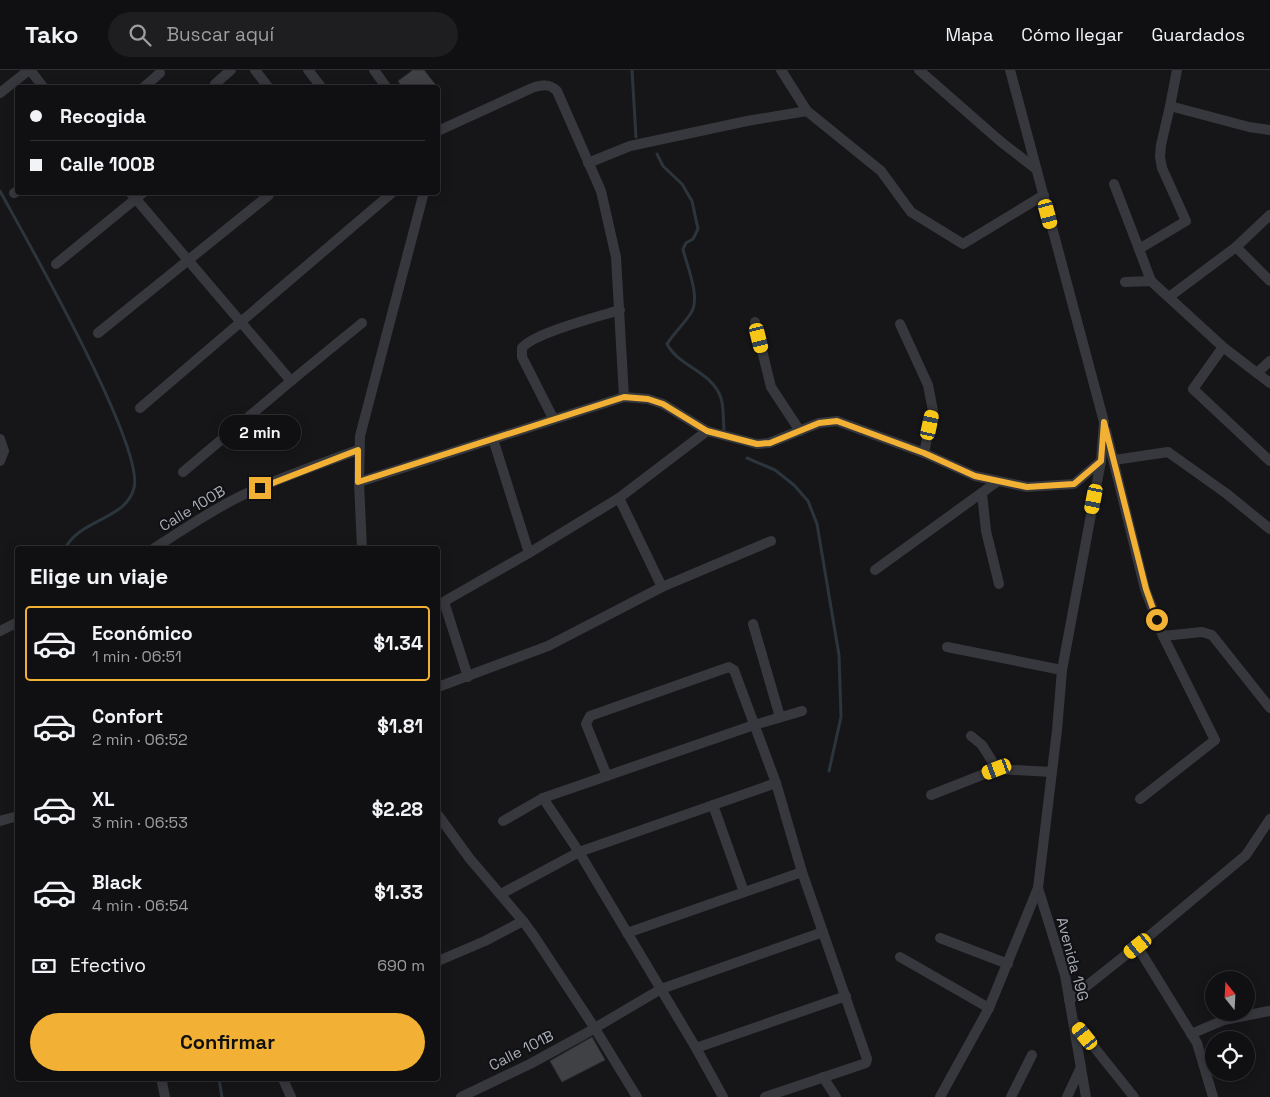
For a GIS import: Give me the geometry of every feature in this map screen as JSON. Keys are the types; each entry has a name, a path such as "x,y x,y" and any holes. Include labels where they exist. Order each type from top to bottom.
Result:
{"street":[{"path":"0,93 30,70 42,85"},
{"path":"216,85 231,70"},
{"path":"255,70 267,85"},
{"path":"308,70 320,85"},
{"path":"374,70 385,85"},
{"path":"781,70 808,111 881,171 912,212 962,244 1044,195"},
{"path":"919,70 1036,169"},
{"path":"1010,70 1114,460 1146,589 1163,636 1215,740 1140,799"},
{"path":"1139,249 1186,221 1162,168 1160,157 1176,70"},
{"path":"146,85 160,73"},
{"path":"440,130 532,88 546,85 552,86 557,91 601,191 616,257 624,397"},
{"path":"1170,106 1249,127 1270,130"},
{"path":"588,163 630,146 747,121 808,111"},
{"path":"1114,184 1151,281 1223,347 1270,383"},
{"path":"56,264 137,195 291,380"},
{"path":"98,333 269,195"},
{"path":"140,408 389,195"},
{"path":"362,546 358,450 362,426 423,195"},
{"path":"1169,296 1236,247 1270,215"},
{"path":"1236,247 1270,281"},
{"path":"1124,282 1151,281"},
{"path":"553,418 522,357 522,348 530,341 565,326 620,310"},
{"path":"755,322 771,387 800,431"},
{"path":"183,472 291,380 362,323"},
{"path":"900,324 928,385 930,394 933,411 924,453"},
{"path":"1223,347 1193,389 1270,461"},
{"path":"1257,373 1270,361"},
{"path":"358,482 494,439 553,418 624,397 648,399 663,404 707,431 757,444 770,443 819,423 837,421 924,453 975,476 1027,487 1074,484 1101,461"},
{"path":"940,1097 989,1008 1038,888 1062,670 1101,461 1104,422"},
{"path":"468,677 445,601 530,553 618,498 707,431"},
{"path":"0,439 4,451 0,461"},
{"path":"494,439 530,553"},
{"name":"Calle 100B","path":"159,546 242,495 358,450"},
{"path":"1114,460 1168,452 1227,494 1270,529"},
{"path":"875,570 998,481"},
{"path":"982,493 986,531 1000,584"},
{"path":"618,498 662,587"},
{"path":"440,686 548,646 662,587 771,541"},
{"path":"0,631 15,624"},
{"path":"753,624 780,717"},
{"path":"1163,636 1202,632 1212,635 1270,708"},
{"path":"947,647 1062,670"},
{"path":"607,776 586,724 590,716 729,667 734,670 776,783 802,872 867,1061 765,1097"},
{"path":"503,821 543,798 754,725 802,711"},
{"path":"971,736 982,745 997,769"},
{"path":"931,795 997,769 1052,772"},
{"path":"501,894 579,852 776,783"},
{"path":"543,798 579,852 696,1048 723,1097"},
{"path":"713,805 744,892"},
{"path":"0,821 15,817"},
{"path":"440,818 470,859 524,921 594,1027 637,1097"},
{"path":"1069,1000 1138,946 1246,854 1270,819"},
{"path":"627,932 802,872"},
{"name":"Avenida 19G","path":"1038,888 1065,975 1086,1097"},
{"path":"440,960 485,941 524,921"},
{"name":"Calle 101B","path":"461,1097 530,1064 661,989 823,932"},
{"path":"940,938 1008,964"},
{"path":"1138,946 1197,1044 1213,1097"},
{"path":"900,957 989,1008"},
{"path":"696,1048 846,996"},
{"path":"1191,1034 1224,1020 1269,1010"},
{"path":"1073,1021 1134,1097"},
{"path":"1012,1097 1032,1055"},
{"path":"1067,1097 1081,1068"},
{"path":"823,1077 836,1097"},
{"path":"284,1081 291,1097"},
{"path":"162,1082 165,1097"}],"building":[{"path":"413,70 424,70 436,85 401,85 398,81"},
{"path":"592,1037 605,1060 562,1082 550,1061"}],"waterway":[{"path":"632,70 636,137"},
{"path":"657,154 663,166 682,184 692,201 698,229 693,239 686,243 683,249 694,290 694,306 691,313 667,344 672,352 703,375 717,389 722,402 724,429"},
{"path":"0,191 56,294 103,388 121,430 132,465 134,488 129,499 122,507 81,531 67,546"},
{"path":"747,458 775,470 794,485 808,501 817,524 839,655 841,717 829,771"},
{"path":"219,1081 222,1097"}],"route":[{"path":"260,488 358,450 358,482 494,439 553,418 624,397 648,399 663,404 707,431 757,444 770,443 819,423 837,421 924,453 975,476 1027,487 1074,484 1101,461 1104,422 1146,589 1157,620"}]}
